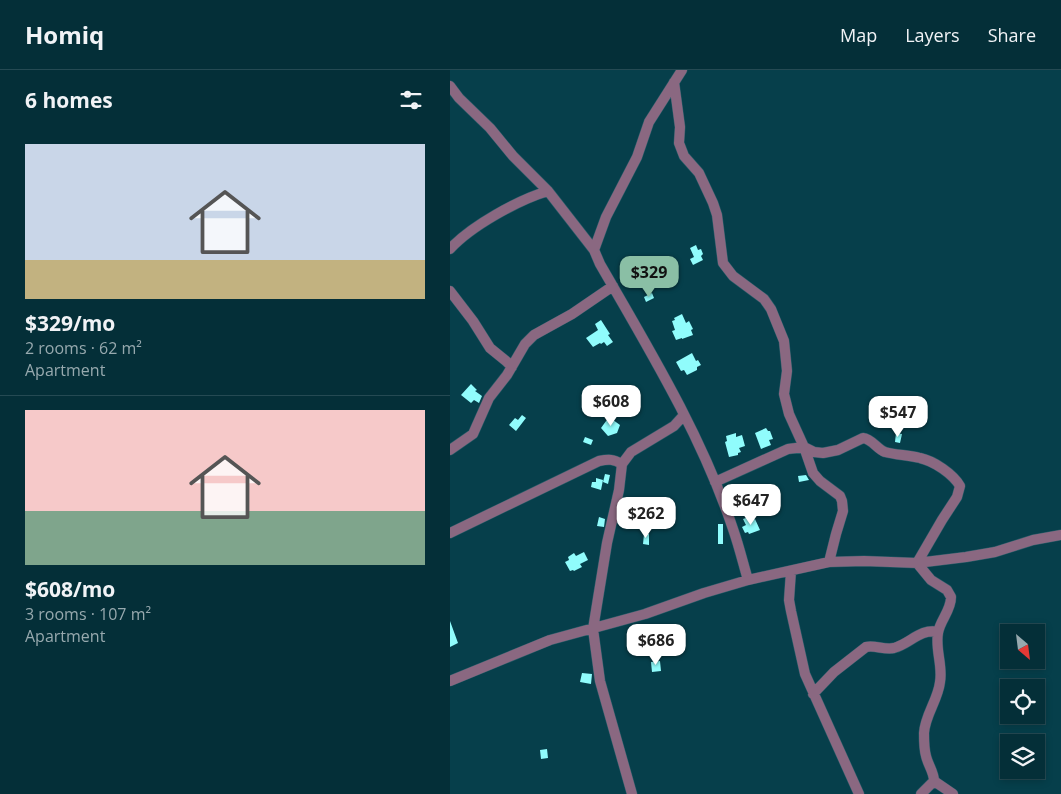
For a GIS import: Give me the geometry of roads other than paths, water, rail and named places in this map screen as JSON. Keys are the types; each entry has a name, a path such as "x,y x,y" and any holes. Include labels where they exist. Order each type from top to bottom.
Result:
{"street":[{"path":"594,250 606,217 636,157 649,122 682,70"},
{"path":"674,82 680,126 679,143 684,156 699,174 713,203 717,215 724,264 733,276 764,299 771,309 782,332 787,361 784,384 785,404 804,447 809,467 813,474 840,496 842,501 843,511 829,562"},
{"path":"450,86 459,98 490,128 513,156 548,192 594,250 684,415 715,482 733,528 748,580"},
{"path":"450,249 460,239 488,221 529,198 548,192"},
{"path":"450,450 473,434 489,398 512,367 525,344 534,335 572,314 613,286"},
{"path":"450,291 473,321 490,348 512,367"},
{"path":"632,794 600,680 593,629 607,542 619,490 622,464 632,452 674,426 684,415"},
{"path":"715,482 780,452 804,447 814,452 823,453 838,450 863,438 866,438 883,451 926,460 945,472 958,482 960,486 957,497 917,563"},
{"path":"450,533 599,461 608,459 622,464"},
{"path":"450,681 550,640 659,610 704,593 748,580 829,562 917,563 995,552 1033,540 1061,534"},
{"path":"917,563 931,580 947,590 952,597 950,607 938,632 941,680 937,696 926,720 924,732 926,758 934,776 934,781 921,794"},
{"path":"791,571 789,600 800,657 813,694 859,794"},
{"path":"813,694 834,672 866,647 895,648 920,634 932,630 938,632"},
{"path":"934,781 953,794"}]}
